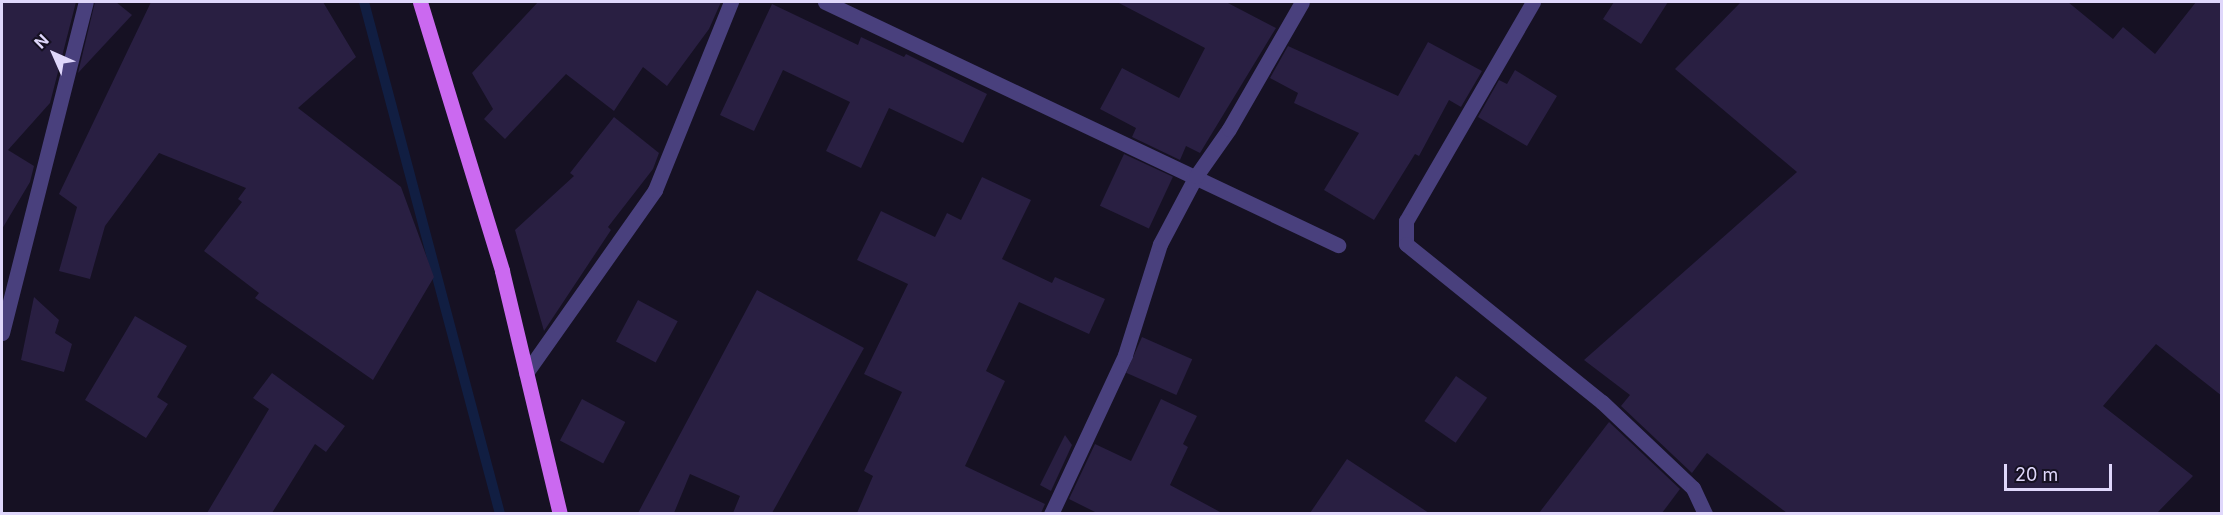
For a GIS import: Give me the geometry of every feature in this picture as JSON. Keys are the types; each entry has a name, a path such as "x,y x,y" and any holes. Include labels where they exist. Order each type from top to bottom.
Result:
{"main road":[{"path":"420,2 502,271 560,513"}],"street":[{"path":"2,333 86,2"},
{"path":"526,373 655,190 731,2"},
{"path":"825,2 1338,245"},
{"path":"1051,513 1125,355 1160,244 1196,176 1229,129 1302,2"},
{"path":"1533,2 1406,221 1406,244 1602,402 1693,488 1705,513"}],"building":[{"path":"2,2 76,2 50,103 8,150 34,166 30,182 2,229"},
{"path":"95,2 116,2 132,15 78,73"},
{"path":"151,2 323,2 356,57 298,108 401,187 434,277 373,380 255,298 259,293 204,251 242,202 238,199 246,188 159,153 105,226 90,279 59,271 77,207 59,194"},
{"path":"538,2 721,2 709,29 667,86 643,67 614,111 566,74 505,139 484,119 493,109 472,73"},
{"path":"1117,2 1226,2 1276,28 1200,153 1186,146 1180,160 1132,137 1136,128 1100,109 1122,68 1179,98 1205,48"},
{"path":"1614,2 1668,2 1641,44 1603,19"},
{"path":"1741,2 2068,2 2113,39 2123,27 2155,54 2196,2 2222,2 2222,396 2156,344 2103,406 2193,476 2157,513 1787,513 1707,453 1692,473 1621,406 1630,395 1584,360 1797,172 1675,69"},
{"path":"772,4 858,45 861,37 904,57 906,54 987,94 963,143 889,108 861,168 826,151 850,102 783,70 754,131 720,115"},
{"path":"1428,42 1482,71 1461,107 1449,100 1419,156 1415,154 1374,220 1324,190 1359,133 1294,103 1298,93 1270,78 1288,46 1398,96"},
{"path":"1515,70 1557,96 1527,146 1478,117 1499,80 1507,84"},
{"path":"614,117 659,153 653,169 608,227 611,230 544,331 515,230 574,176 570,173"},
{"path":"1124,154 1173,177 1149,228 1100,206"},
{"path":"982,177 1031,200 1002,259 1052,283 1055,277 1105,299 1089,334 1019,302 986,371 1005,381 965,466 1045,504 1041,513 857,513 873,476 864,471 902,392 864,374 908,284 857,260 881,211 935,237 947,213 961,220"},
{"path":"757,290 864,348 772,513 733,513 740,496 690,474 674,513 638,513"},
{"path":"34,297 59,320 55,333 72,344 64,372 21,360"},
{"path":"638,300 678,321 656,363 616,341"},
{"path":"135,316 187,346 157,397 168,404 146,438 85,400"},
{"path":"1142,337 1192,359 1176,395 1126,373"},
{"path":"272,373 345,426 326,452 315,444 272,513 207,513 269,409 253,398"},
{"path":"1456,376 1487,398 1456,443 1424,421"},
{"path":"582,399 625,422 603,464 560,440"},
{"path":"1161,399 1197,416 1183,444 1188,447 1170,485 1222,513 1097,513 1069,499 1095,444 1131,461"},
{"path":"1609,422 1680,489 1662,513 1539,513"},
{"path":"1065,435 1072,445 1051,491 1040,485"},
{"path":"1347,459 1429,513 1310,513"}],"waterway":[{"path":"364,2 500,514"}]}
